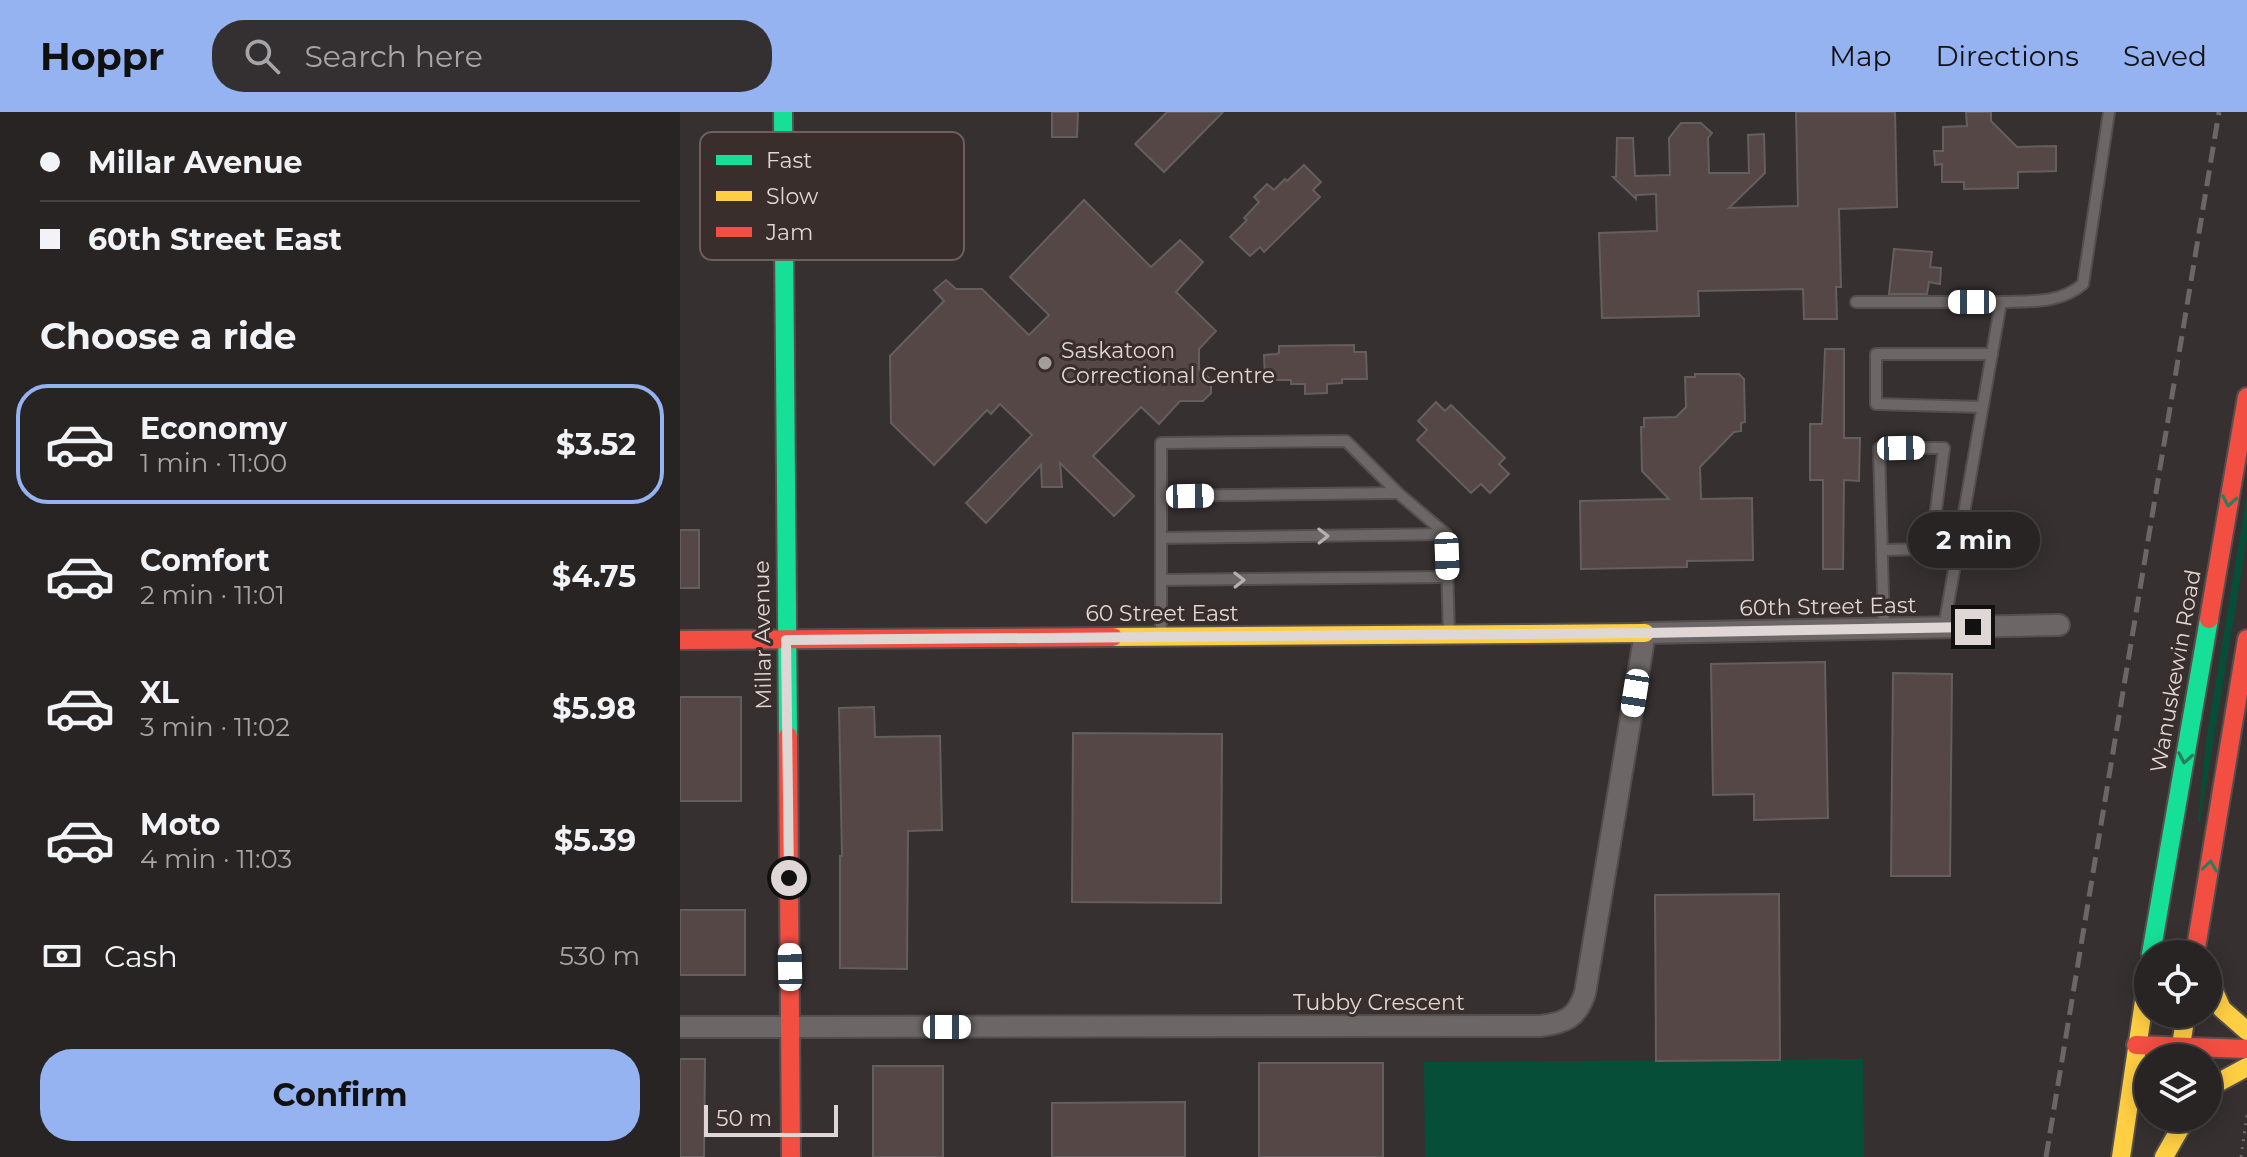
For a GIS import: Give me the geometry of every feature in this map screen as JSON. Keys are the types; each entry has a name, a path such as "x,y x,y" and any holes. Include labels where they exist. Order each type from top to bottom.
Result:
{"street":[{"name":"Millar Avenue","path":"783,112 783,132"},
{"name":"Millar Avenue","path":"784,260 791,1157"},
{"name":"Wanuskewin Road","path":"2153,940 2247,397"},
{"name":"60th Street East","path":"1645,633 2059,625"},
{"name":"60 Street East","path":"680,640 1645,633"},
{"name":"Tubby Crescent","path":"791,1027 1524,1026 1557,1024 1571,1019 1580,1008 1585,993 1645,633"},
{"path":"2200,940 2247,639"},
{"path":"2222,1011 2247,1031"},
{"path":"680,1027 791,1027"},
{"path":"2222,1050 2247,1049"},
{"path":"2121,1157 2134,1060"},
{"path":"2222,1079 2247,1067"},
{"path":"2163,1157 2167,1132"},
{"path":"2163,1157 2178,1132"}],"lane":[{"path":"1856,302 2001,302 2046,300 2070,295 2083,284 2109,112"},
{"path":"1944,627 2001,302"},
{"path":"1982,407 1876,404 1876,354 1992,354"},
{"path":"1161,637 1161,443 1346,441 1398,493 1446,534 1449,635"},
{"path":"1882,550 1931,549 1944,448 1879,448 1884,629"},
{"path":"1161,496 1398,493"},
{"path":"1161,538 1446,534"},
{"path":"1161,580 1447,577"}],"path":[{"path":"2241,1157 2247,1115"}],"green space":[{"path":"2247,493 2247,539 2198,822 2206,741"},
{"path":"1863,1059 1864,1157 1425,1157 1424,1062"}],"building":[{"path":"1052,112 1078,112 1077,137 1052,137"},
{"path":"1167,112 1223,112 1164,172 1135,144"},
{"path":"1796,112 1895,112 1897,207 1839,209 1841,287 1836,287 1837,319 1804,319 1803,289 1698,291 1699,316 1602,318 1599,233 1657,231 1656,194 1636,195 1636,199 1613,177 1616,177 1617,138 1633,138 1635,176 1670,175 1669,138 1681,123 1701,123 1712,133 1708,138 1709,173 1749,173 1748,135 1764,134 1765,173 1729,208 1798,206"},
{"path":"1966,112 1991,112 1991,121 2017,147 2056,146 2056,171 2018,172 2018,188 1964,189 1964,182 1942,182 1942,164 1935,165 1934,151 1943,151 1943,127 1967,126"},
{"path":"1304,165 1321,182 1313,190 1320,197 1264,252 1260,247 1250,256 1230,237 1247,220 1244,218 1259,202 1254,197 1267,184 1274,190"},
{"name":"Saskatoon Correctional Centre","path":"1084,200 1151,267 1180,240 1203,262 1176,292 1216,331 1199,349 1199,369 1211,380 1211,393 1203,401 1180,401 1159,424 1141,407 1093,456 1134,496 1114,516 1060,463 1062,487 1042,487 1041,465 986,523 966,503 1032,435 1000,404 991,414 987,410 934,465 891,423 890,356 944,301 934,290 946,280 956,289 982,289 1029,335 1049,315 1010,277"},
{"path":"1894,249 1932,252 1930,267 1941,268 1940,284 1929,282 1927,294 1889,294"},
{"path":"1354,345 1354,352 1366,352 1367,379 1342,379 1342,383 1327,384 1327,393 1305,394 1305,384 1291,384 1291,380 1265,380 1264,355 1279,353 1279,346"},
{"path":"1825,349 1844,349 1844,438 1860,438 1859,481 1844,480 1843,569 1823,569 1823,480 1810,480 1810,424 1822,424"},
{"path":"1695,374 1739,374 1744,379 1745,422 1741,423 1741,431 1734,432 1700,467 1701,499 1752,498 1753,560 1687,561 1687,567 1581,569 1580,501 1669,499 1642,471 1641,427 1644,427 1644,418 1676,417 1686,407 1685,377 1695,377"},
{"path":"1436,402 1445,411 1451,405 1505,458 1499,464 1509,474 1490,493 1481,484 1471,493 1417,440 1427,430 1418,421"},
{"path":"680,530 699,530 699,588 680,588"},
{"path":"1825,662 1828,818 1754,820 1754,794 1713,795 1711,664"},
{"path":"1893,673 1952,674 1950,876 1891,876"},
{"path":"680,697 741,697 741,801 680,801"},
{"path":"874,707 875,737 940,736 942,830 908,831 907,969 840,968 842,856 839,708"},
{"path":"1073,733 1222,734 1221,903 1072,902"},
{"path":"1779,894 1780,1060 1656,1061 1655,895"},
{"path":"680,910 745,910 745,975 680,975"},
{"path":"680,1059 705,1059 704,1157 680,1157"},
{"path":"1259,1063 1383,1063 1383,1157 1259,1157"},
{"path":"873,1066 943,1066 943,1157 873,1157"},
{"path":"1185,1102 1185,1157 1052,1157 1052,1103"}],"railway":[{"path":"2046,1157 2219,112"}],"traffic: fast":[{"path":"783,112 783,132"},
{"path":"784,260 788,736"},
{"path":"2153,940 2209,619"}],"traffic: slow":[{"path":"1113,637 1645,633"},
{"path":"2222,1009 2247,1031"},
{"path":"2121,1157 2140,1028"},
{"path":"2181,1044 2184,1028"},
{"path":"2222,1080 2247,1067"},
{"path":"2164,1157 2178,1132"}],"traffic: jam":[{"path":"2209,619 2247,397"},
{"path":"680,640 1113,637"},
{"path":"2197,940 2247,639"},
{"path":"788,736 791,1157"},
{"path":"2222,1048 2247,1049"}],"place":[{"name":"Saskatoon Correctional Centre","path":"1045,363"}],"route":[{"path":"789,878 786,640 1645,633 1973,627"}]}
